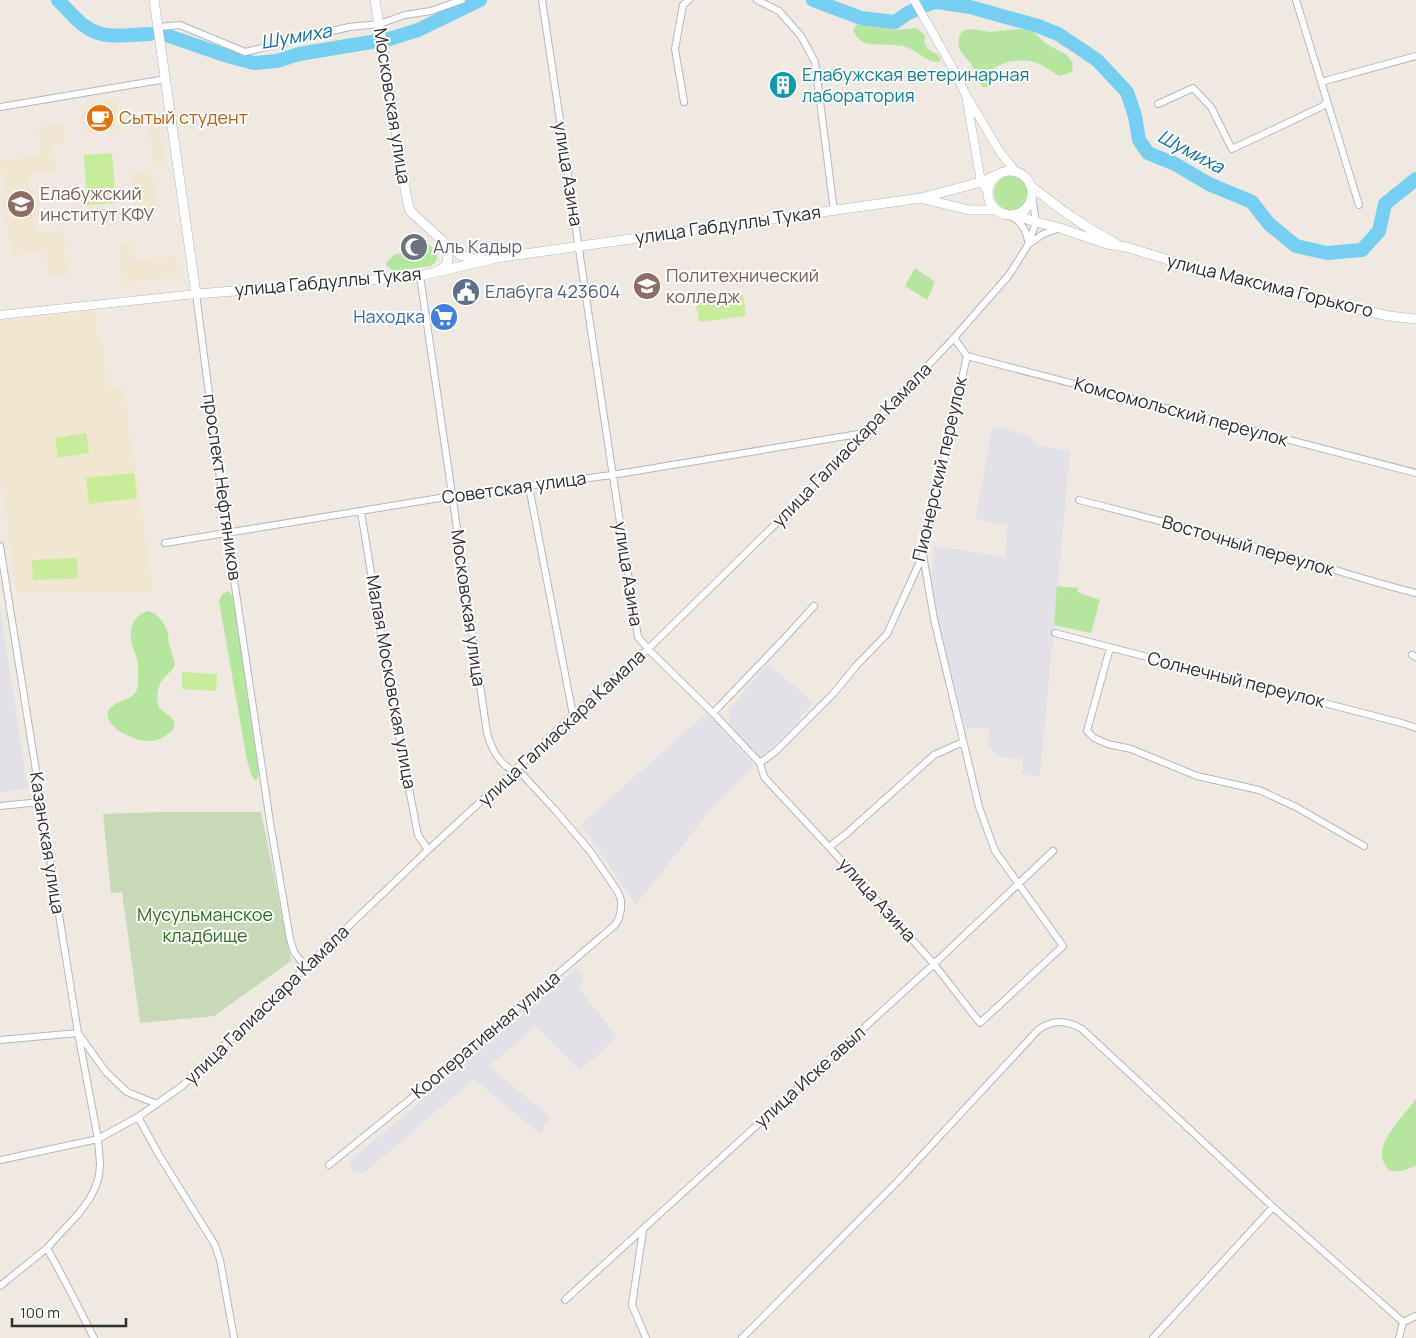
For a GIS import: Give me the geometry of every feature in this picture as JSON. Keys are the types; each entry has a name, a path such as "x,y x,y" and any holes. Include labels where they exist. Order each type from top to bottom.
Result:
{"main road":[{"name":"проспект Нефтяников","path":"154,0 196,294"},
{"name":"Московская улица","path":"376,0 410,211 446,244"},
{"path":"996,210 989,199 989,186 996,175 1006,171 1015,171"},
{"name":"улица Максима Горького","path":"1015,171 1022,174 1028,179 1031,186 1077,221 1126,247"},
{"name":"улица Габдуллы Тукая","path":"196,294 420,276 496,258 921,198 981,182 996,175"},
{"path":"1011,215 1021,212 1030,203 1032,196 1031,186"},
{"name":"улица Габдуллы Тукая","path":"921,198 969,210 996,210"},
{"name":"улица Максима Горького","path":"996,210 1060,228 1107,244 1126,247 1314,300 1389,316 1416,319"},
{"path":"446,244 461,255 474,259 496,258"},
{"path":"435,273 446,265 448,256 446,244"}],"street":[{"path":"158,27 180,25 245,52 349,27 379,24 405,15 431,11 462,0"},
{"name":"улица Азина","path":"542,0 612,475 638,637 713,712 760,764 764,777 934,964 980,1023 1063,946 1019,884"},
{"path":"684,102 675,49 683,5 689,0"},
{"path":"756,0 779,10 802,36 814,62 834,211"},
{"path":"914,0 966,95 1000,152 1015,171"},
{"path":"1296,0 1359,205"},
{"path":"1320,82 1416,56"},
{"path":"0,107 166,79"},
{"path":"1158,104 1193,88 1211,106 1232,149 1327,103"},
{"path":"966,95 981,182 988,192"},
{"name":"улица Галиаскара Камала","path":"0,1160 98,1139 138,1117 182,1086 428,850 573,715 648,649 798,502 864,433 954,338 1009,275 1028,245 1036,222 1032,196"},
{"path":"1011,215 1023,226 1027,235 1028,245"},
{"path":"1028,245 1043,234 1060,228"},
{"name":"Московская улица","path":"420,276 490,743 495,753 508,768 522,773 556,810 590,851 618,892"},
{"name":"улица Габдуллы Тукая","path":"0,315 196,294"},
{"name":"проспект Нефтяников","path":"196,294 227,532 270,822 290,939 294,952 306,968"},
{"path":"954,338 966,356"},
{"name":"Комсомольский переулок","path":"966,356 1416,473"},
{"name":"Пионерский переулок","path":"760,764 827,701 856,666 887,634 923,556 966,356"},
{"name":"Советская улица","path":"165,543 452,496 612,475 864,433"},
{"path":"529,486 573,715"},
{"name":"Восточный переулок","path":"1079,500 1185,527 1394,588 1416,592"},
{"name":"Малая Московская улица","path":"361,512 392,701 418,835 428,850"},
{"name":"Казанская улица","path":"0,546 2,578 41,802 78,1033 98,1139 100,1164 99,1176 93,1193 80,1212 46,1248 0,1286"},
{"path":"923,556 934,619 979,807 995,851 1019,884"},
{"path":"713,712 782,642 814,606"},
{"name":"Солнечный переулок","path":"1055,633 1396,721 1416,728"},
{"path":"1110,648 1087,731 1094,738 1108,744 1131,749 1197,776 1259,790 1296,807 1364,846"},
{"path":"829,847 934,755 963,742"},
{"path":"0,806 41,802"},
{"name":"улица Иске авыл","path":"565,1300 934,964 1053,852"},
{"name":"Кооперативная улица","path":"329,1165 430,1083 614,925 619,918 621,909 621,900 618,892"},
{"path":"742,1338 899,1180 1038,1030 1052,1022 1065,1022 1082,1029 1273,1207 1403,1322"},
{"path":"0,1040 78,1033 106,1072 127,1092 157,1104"},
{"path":"138,1117 159,1155 216,1245 234,1338"},
{"path":"1153,1338 1273,1207"},
{"path":"643,1230 632,1305 646,1338"},
{"path":"46,1248 94,1338"},
{"path":"1403,1322 1416,1316"},
{"path":"1399,1338 1403,1322"}],"shaded area":[{"name":"Елабужский институт КФУ","path":"116,99 121,133 107,135 106,130 84,134 79,105"},
{"name":"Елабужский институт КФУ","path":"158,114 165,166 154,167 148,123 138,124 137,116"},
{"name":"Елабужский институт КФУ","path":"64,124 66,142 52,144 57,170 28,174 30,191 36,190 41,209 39,210 40,217 34,218 37,234 64,230 67,247 64,248 69,274 49,277 45,251 12,255 2,198 5,198 0,161 42,155 38,127"},
{"name":"Елабужский институт КФУ","path":"153,170 158,207 135,210 130,172"},
{"name":"Елабужский институт КФУ","path":"133,242 134,260 177,257 179,277 136,281 136,286 123,287 119,243"},
{"path":"96,312 97,340 102,340 107,387 123,387 153,592 17,592 0,474 0,321"},
{"path":"992,426 1028,435 1037,445 1070,451 1040,777 1022,774 1022,759 999,757 987,744 990,728 966,728 947,666 931,583 934,546 1005,557 1007,525 976,519"},
{"path":"0,608 28,789 0,792"},
{"path":"768,664 813,702 787,734 761,759 729,724 729,709"},
{"path":"707,713 755,766 709,812 636,905 581,824"},
{"path":"575,967 584,978 579,988 617,1037 580,1071 536,1026 489,1066 550,1117 540,1134 474,1079 364,1173 355,1172 348,1163 574,970"}],"green space":[{"path":"856,25 882,25 896,30 915,28 925,35 926,46 941,59 939,62 935,62 903,46 863,42 853,30"},
{"path":"1019,29 1035,33 1046,44 1067,55 1072,62 1073,69 1070,73 1059,76 1033,62 1011,61 992,69 987,87 983,87 972,65 963,55 958,43 960,34 965,30 991,32"},
{"path":"112,153 116,203 87,205 84,155"},
{"path":"1011,176 1023,181 1028,193 1023,205 1011,210 999,205 994,193 999,181"},
{"path":"425,241 437,255 436,261 431,266 393,271 385,264 395,254 426,250"},
{"path":"915,268 935,282 927,300 905,286"},
{"path":"743,295 746,316 699,322 696,302"},
{"path":"86,433 89,453 58,458 55,438"},
{"path":"134,473 137,498 89,504 86,478"},
{"path":"77,558 78,578 33,580 32,560"},
{"path":"1057,586 1078,588 1077,592 1100,600 1091,633 1054,625"},
{"path":"229,591 233,597 259,766 259,774 256,781 251,775 247,760 219,601 222,594"},
{"path":"148,611 157,616 164,625 168,633 175,664 160,683 157,697 159,707 171,717 174,727 165,736 152,741 140,740 119,731 108,716 108,711 114,705 132,696 137,690 137,657 132,646 131,628 139,616"},
{"path":"182,672 217,674 216,691 182,689"},
{"name":"Мусульманское кладбище","path":"261,812 291,961 214,1016 140,1023 122,892 111,893 103,814"},
{"path":"1416,1099 1416,1166 1399,1171 1391,1171 1385,1165 1382,1157 1386,1139"}],"waterway":[{"name":"Шумиха","path":"58,0 78,20 95,32 113,36 150,34"},
{"name":"Шумиха","path":"386,40 418,30 480,0"},
{"name":"Шумиха","path":"813,0 861,18 895,22 908,13 937,2 970,7 1038,26 1058,34 1097,60 1127,92 1135,116 1139,140 1148,153 1175,164 1209,184 1252,202 1269,224 1296,246 1327,253 1362,250 1379,231 1385,204 1416,179"},
{"name":"Шумиха","path":"166,35 254,63 277,61 299,54 377,41"}],"place":[{"name":"Елабужская ветеринарная лаборатория","path":"783,85"},
{"name":"Сытый студент","path":"100,118"},
{"name":"Елабужский институт КФУ","path":"21,204"},
{"name":"Аль Кадыр","path":"414,247"},
{"name":"Политехнический колледж","path":"647,286"},
{"name":"Елабуга 423604","path":"466,292"},
{"name":"Находка","path":"444,317"}]}
